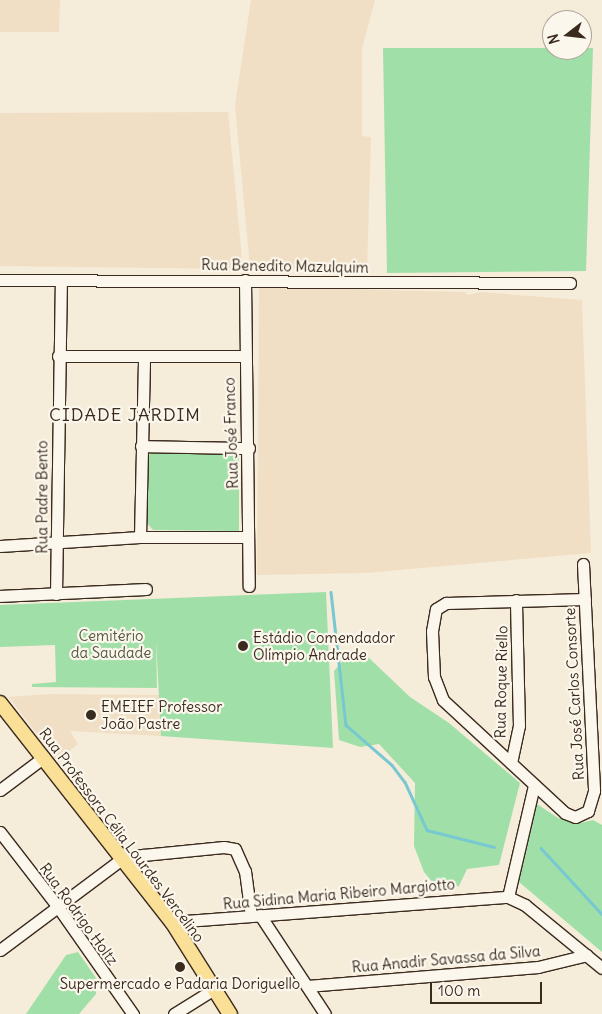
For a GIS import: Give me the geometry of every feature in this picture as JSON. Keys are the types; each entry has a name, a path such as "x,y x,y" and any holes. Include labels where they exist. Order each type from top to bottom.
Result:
{"main road":[{"name":"Rua Professora Célia Lourdes Vercelino","path":"0,703 172,922 230,1014"}],"street":[{"name":"Rua Benedito Mazulquim","path":"0,280 570,283"},
{"name":"Rua Padre Bento","path":"56,594 58,356 61,280"},
{"name":"Rua José Franco","path":"245,280 250,586"},
{"path":"58,356 245,356"},
{"path":"140,538 144,357"},
{"path":"141,446 249,448"},
{"path":"0,546 140,538 248,537"},
{"name":"Rua José Carlos Consorte","path":"534,785 565,813 579,816 590,806 594,791 583,564"},
{"path":"0,596 146,589"},
{"path":"584,599 446,604 436,609 432,631 434,677 438,692 447,705 534,785 508,897 525,905 602,968"},
{"name":"Rua Roque Riello","path":"511,763 519,726 516,600"},
{"path":"0,790 44,757"},
{"name":"Rua Rodrigo Holtz","path":"0,832 58,907 133,1014"},
{"path":"0,950 123,858 224,847 235,849 245,871 255,915 325,1014"},
{"name":"Rua Sidina Maria Ribeiro Margiotto","path":"172,922 508,897"},
{"name":"Rua Anadir Savassa da Silva","path":"307,986 538,967 587,955"},
{"path":"174,1014 214,989"}],"shaded area":[{"path":"0,0 60,0 59,32 0,32"},
{"path":"251,0 375,0 362,48 362,136 371,137 367,270 250,268 235,105"},
{"path":"228,112 243,269 0,266 0,113"},
{"path":"259,287 465,292 468,295 481,292 582,300 591,553 365,573 257,575"},
{"name":"EMEIEF Professor João Pastre","path":"49,694 159,695 161,736 70,731 78,744 57,761 9,697"}],"green space":[{"path":"383,48 542,48 542,60 592,60 593,48 586,271 387,273"},
{"path":"151,452 239,455 239,531 153,530 146,522 147,459"},
{"name":"Estádio Comendador Olímpio Andrade","path":"326,592 333,748 161,736 156,640 157,688 32,687 32,684 56,682 55,645 0,647 0,605"},
{"path":"352,650 368,657 410,697 449,723 520,783 499,865 467,869 459,886 439,890 424,872 414,846 415,783 379,744 360,747 339,740 334,671"},
{"path":"537,804 558,818 581,823 593,820 602,825 602,952 519,882"},
{"path":"78,952 96,978 96,994 79,1014 26,1014 66,955"}],"waterway":[{"path":"331,592 346,725 392,765 405,782 427,830 494,847"},
{"path":"541,848 602,914"}],"place":[{"name":"Estádio Comendador Olímpio Andrade","path":"243,646"},
{"name":"EMEIEF Professor João Pastre","path":"91,715"},
{"name":"Supermercado e Padaria Doriguello","path":"180,967"}],"district":[{"name":"CIDADE JARDIM","path":"125,415"}],"park label":[{"name":"Cemitério da Saudade","path":"111,644"}]}
